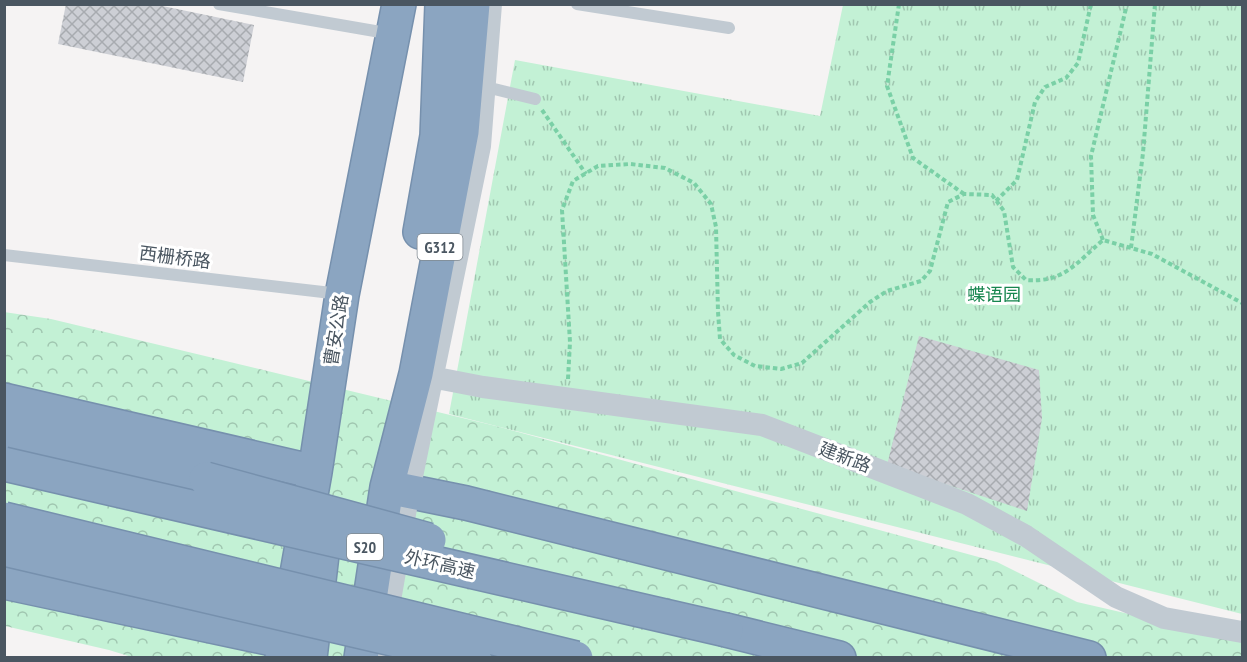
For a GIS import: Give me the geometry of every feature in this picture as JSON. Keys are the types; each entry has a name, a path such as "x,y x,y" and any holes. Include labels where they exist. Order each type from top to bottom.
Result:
{"highway":[{"path":"354,657 351,646 357,580 389,497 437,136 442,4"},
{"name":"G312","path":"362,657 389,497 425,375 462,132 475,85 472,4"},
{"name":"曹安公路","path":"293,652 315,472 342,295 396,19"},
{"path":"4,400 315,472 326,517 318,593"},
{"path":"4,432 238,487 486,556 726,630"},
{"name":"外环高速","path":"4,464 839,657"},
{"path":"4,582 293,652 318,593 389,497"},
{"path":"389,497 466,503 1089,657"},
{"path":"4,519 576,657"},
{"path":"4,549 474,657"}],"street":[{"path":"475,85 491,4"},
{"name":"建新路","path":"425,375 483,387 762,425 967,504 1026,536 1116,597 1164,618 1242,632"},
{"path":"380,657 389,497"}],"lane":[{"path":"219,4 396,19"},
{"path":"577,4 729,28"},
{"path":"475,85 535,99"},
{"name":"西栅桥路","path":"4,255 342,295"}],"path":[{"path":"900,4 887,86 914,158 964,194"},
{"path":"996,201 1017,180 1035,102 1045,87 1066,78 1078,63 1091,4"},
{"path":"1103,240 1093,215 1091,156 1126,4"},
{"path":"1131,248 1143,153 1155,4"},
{"path":"535,99 586,174"},
{"path":"568,399 570,342 562,210 573,181 598,166 630,164 665,168 694,183 711,204 716,227 720,339 734,355 755,366 781,369 802,363 870,302 887,291 921,281 930,271 948,202 964,194 992,195 1004,211 1013,267 1026,280 1044,281 1063,274 1103,240"},
{"path":"1103,240 1152,254 1242,303"}],"green space":[{"name":"蝶语园","path":"843,5 1242,5 1242,614 449,414 515,60 820,116"},
{"path":"4,312 51,319 500,427 997,562 1077,602 1242,640 1242,657 135,658 5,626"}],"building":[{"path":"66,4 153,4 254,25 243,82 58,44"},
{"path":"919,336 1039,370 1042,418 1027,511 887,465"}]}
